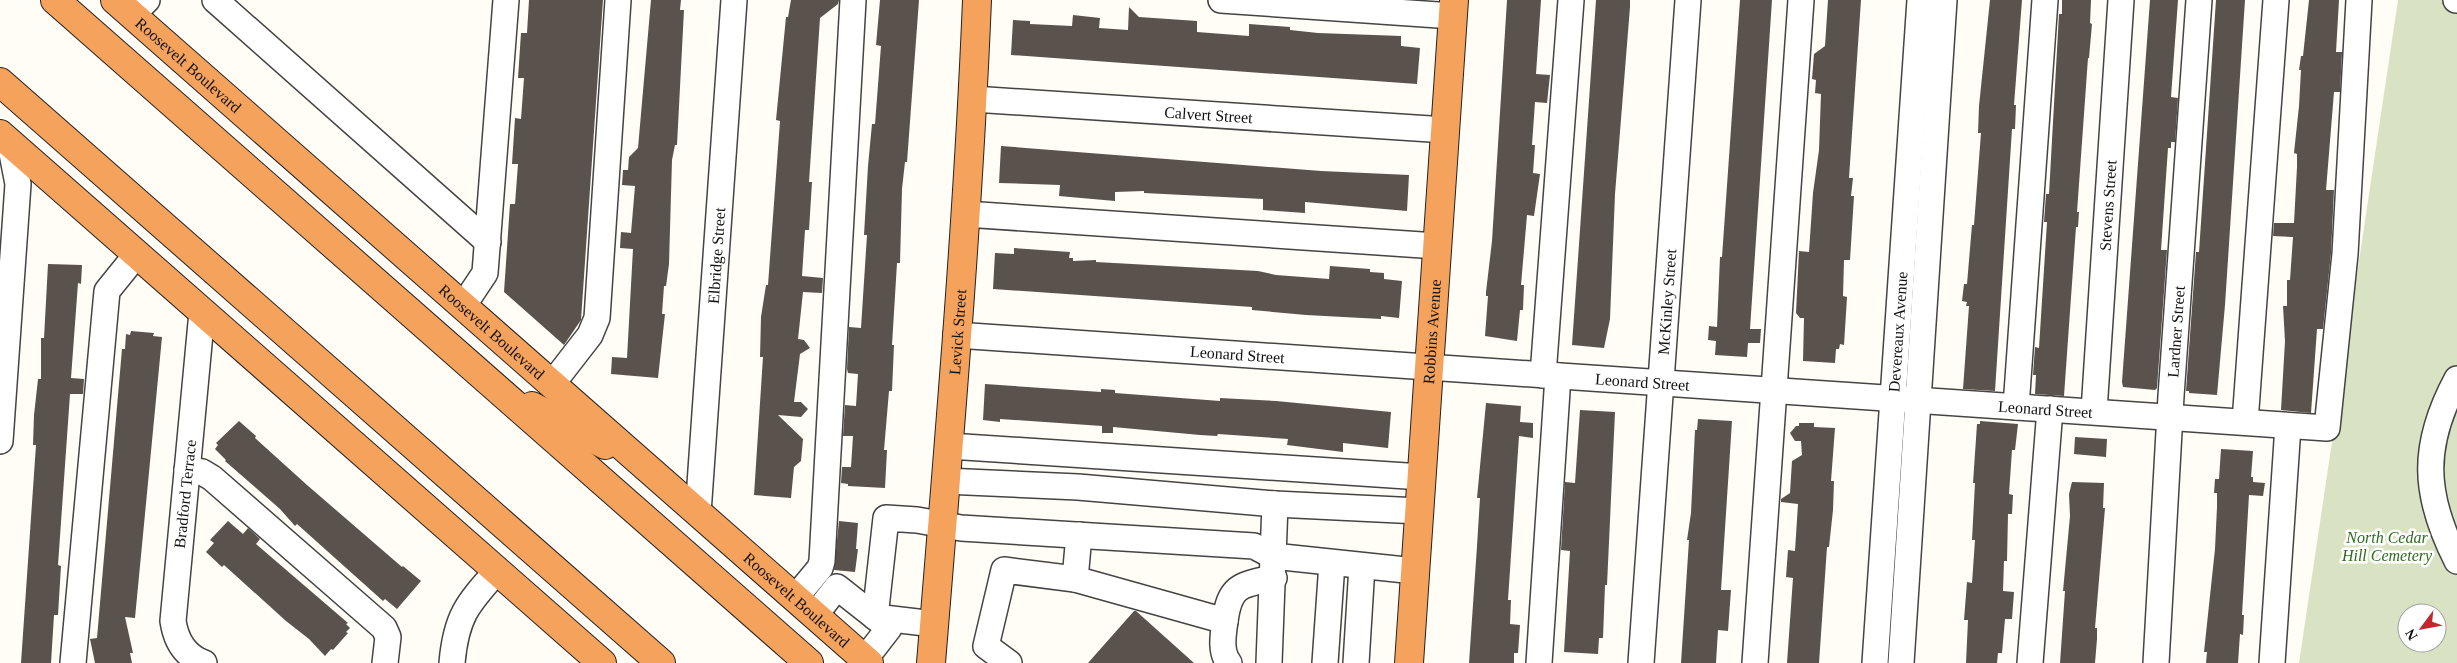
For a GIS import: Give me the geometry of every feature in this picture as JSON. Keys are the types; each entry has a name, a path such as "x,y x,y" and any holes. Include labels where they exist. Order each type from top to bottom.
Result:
{"highway":[{"path":"55,0 809,663"},
{"name":"Levick Street","path":"931,663 949,446 973,99 977,0"},
{"name":"Roosevelt Boulevard","path":"131,5 164,43 867,661"},
{"name":"Robbins Avenue","path":"1409,663 1454,8"},
{"path":"164,43 266,186"},
{"path":"0,82 661,663"},
{"path":"3,147 137,254 602,663"},
{"path":"491,384 646,466"},
{"path":"366,456 504,524"}],"street":[{"path":"215,0 488,242"},
{"path":"463,306 486,273 506,0"},
{"path":"552,384 590,335 597,318 618,0"},
{"name":"Elbridge Street","path":"698,513 734,0"},
{"path":"805,607 822,561 853,0"},
{"path":"1221,0 1454,8"},
{"path":"1539,663 1550,375 1571,0"},
{"name":"McKinley Street","path":"1641,663 1659,383 1688,0"},
{"path":"1755,663 1801,0"},
{"name":"Devereaux Avenue","path":"1875,663 1920,0"},
{"name":"Devereaux Avenue","path":"1901,663 1944,0"},
{"path":"2016,407 2045,0"},
{"name":"Stevens Street","path":"2094,411 2121,0"},
{"name":"Lardner Street","path":"2156,663 2172,417 2171,396 2199,0"},
{"path":"2245,422 2276,0"},
{"name":"Leonard Street","path":"956,335 2327,428 2345,254 2360,0"},
{"name":"Calvert Street","path":"973,99 1446,130"},
{"path":"0,441 6,270 18,184 3,147"},
{"path":"965,214 1438,246"},
{"path":"72,663 107,291 137,254"},
{"name":"Bradford Terrace","path":"202,312 173,621 179,643 191,656 204,663"},
{"path":"2457,379 2433,435 2430,469 2433,502 2443,533 2457,561"},
{"path":"2030,663 2050,409"},
{"path":"2272,663 2288,426"},
{"path":"949,446 1422,477"},
{"path":"187,470 202,472 212,478 384,628 388,637 385,663"},
{"path":"946,481 1078,486 1275,504 1419,510"},
{"path":"1269,663 1275,504"},
{"path":"875,616 886,518 943,524 961,528 1254,546 1274,567"},
{"path":"1075,579 1079,536"},
{"path":"1325,663 1332,564"},
{"path":"1229,663 1225,658 1223,638 1228,600 1238,589 1274,567 1332,564 1415,571"},
{"path":"1356,663 1362,566"},
{"path":"1009,663 986,646 1004,570 1075,579 1225,622"},
{"path":"452,663 460,620 473,598 497,571"},
{"path":"805,607 837,587 889,628 867,661"},
{"path":"875,616 934,624"}],"green space":[{"name":"North Cedar Hill Cemetery","path":"2398,0 2457,0 2457,663 2299,663"}],"building":[{"path":"529,0 603,0 581,320 564,345 504,292 510,204 515,204 518,164 512,164 515,118 521,119 524,78 518,78 521,33 527,33"},
{"path":"651,0 681,0 680,10 684,10 677,145 675,145 672,160 669,264 666,286 664,286 662,314 665,314 658,378 611,374 612,357 627,358 633,249 620,248 621,232 631,233 635,186 622,185 623,170 628,170 629,157 638,148"},
{"path":"791,0 839,0 838,4 820,18 809,182 812,182 809,230 805,230 802,276 823,278 822,293 803,292 798,339 804,340 810,348 800,354 794,402 801,402 808,409 801,417 778,415 803,439 801,461 794,467 791,498 754,495 763,357 760,357 761,317 766,285 768,285 780,121 776,120 786,17 788,17"},
{"path":"880,0 919,0 907,162 905,162 902,189 900,263 897,263 892,345 894,345 892,391 889,391 884,450 887,450 885,488 848,486 848,484 841,483 842,467 851,467 853,436 843,436 845,405 856,406 858,374 848,373 847,369 849,327 861,328 867,235 864,235 868,166 872,124 875,124 881,46 876,45"},
{"path":"1507,0 1541,0 1536,74 1550,75 1547,103 1535,102 1532,145 1535,145 1533,173 1540,174 1534,216 1527,215 1521,285 1524,285 1523,310 1520,310 1517,341 1485,336 1488,296 1486,296 1486,292 1492,241"},
{"path":"1596,0 1630,0 1615,194 1610,319 1604,348 1572,345"},
{"path":"1740,0 1772,0 1750,329 1761,329 1760,343 1748,343 1747,357 1715,355 1716,341 1708,340 1709,326 1717,327 1720,257 1722,257"},
{"path":"1828,0 1861,0 1849,178 1853,178 1851,196 1854,196 1850,260 1844,260 1843,296 1847,297 1844,345 1840,344 1839,349 1836,349 1835,363 1803,361 1804,318 1800,318 1796,313 1799,251 1809,252 1813,193 1819,150 1821,94 1815,93 1816,80 1812,79 1814,54 1825,46"},
{"path":"1990,0 2022,0 2014,105 2016,105 2015,129 2012,129 1995,391 1963,389 1969,306 1966,306 1967,302 1962,301 1964,284 1967,284 1972,225 1974,225 1981,133 1978,133 1979,106"},
{"path":"2062,0 2091,0 2090,23 2092,24 2064,396 2035,394 2036,375 2033,375 2035,347 2039,348 2047,222 2044,222 2046,194 2049,194 2059,14 2062,14"},
{"path":"2150,0 2178,0 2171,97 2178,98 2175,142 2171,142 2171,148 2168,148 2161,250 2167,250 2157,388 2155,390 2123,387 2122,382"},
{"path":"2216,0 2245,0 2225,305 2217,395 2189,393 2189,391 2186,391 2196,252 2199,252"},
{"path":"2309,0 2339,0 2336,52 2342,52 2340,92 2334,92 2326,190 2334,190 2331,253 2323,329 2317,329 2311,413 2281,410 2285,341 2283,306 2287,306 2287,280 2290,280 2293,237 2273,236 2274,223 2294,223 2297,154 2294,153 2299,106 2301,70 2299,70 2301,56 2303,56"},
{"path":"1129,7 1139,17 1197,21 1197,32 1249,36 1249,24 1290,27 1290,30 1318,33 1401,36 1401,46 1420,48 1417,84 1011,55 1013,20 1030,21 1030,24 1072,26 1073,15 1100,18 1099,28 1128,30"},
{"path":"1001,146 1321,171 1409,175 1407,211 1305,202 1305,213 1263,210 1263,199 1144,193 1144,191 1115,192 1115,201 1059,196 1060,185 999,183"},
{"path":"1014,248 1070,252 1069,258 1073,258 1073,261 1096,260 1096,262 1258,271 1276,275 1329,279 1330,266 1370,269 1370,272 1384,273 1384,279 1402,281 1399,318 1381,316 1381,319 1306,315 1252,310 1252,307 993,289 995,253 1014,254"},
{"path":"48,264 82,265 81,284 78,283 71,378 84,379 83,394 70,394 58,565 61,566 58,615 54,615 51,663 21,663 36,445 33,445 34,415 38,379 41,379 41,338 44,338"},
{"path":"131,331 154,333 153,336 162,337 135,618 125,617 133,653 130,653 132,663 95,663 90,639 97,638 122,349 125,349 126,334 130,335"},
{"path":"985,384 1101,392 1101,389 1115,390 1115,393 1220,401 1220,398 1276,401 1391,412 1388,448 1343,443 1343,452 1287,445 1288,439 1218,434 1217,436 1200,435 1113,427 1113,433 1102,433 1102,426 1000,419 1000,422 983,420"},
{"path":"1486,403 1521,406 1520,422 1533,423 1533,438 1519,436 1508,600 1511,600 1510,624 1520,625 1518,653 1514,653 1514,663 1469,663 1480,498 1477,498"},
{"path":"1580,410 1615,412 1607,585 1605,585 1603,638 1599,638 1598,654 1564,652 1570,551 1561,550 1565,482 1575,483"},
{"path":"1698,419 1732,421 1721,590 1731,590 1728,631 1718,630 1716,663 1681,663 1689,540 1687,540 1691,513 1695,430 1697,430"},
{"path":"239,421 307,485 402,567 421,581 397,609 385,599 383,601 297,524 295,526 280,509 225,461 215,449 218,445 216,443"},
{"path":"1980,421 2018,424 2015,450 2012,450 2009,494 2013,495 2012,514 2008,514 2007,561 2004,561 2003,591 2014,592 2012,619 2005,619 2002,653 1998,653 1997,663 1966,663 1968,620 1964,620 1967,582 1972,583 1975,540 1972,540 1975,483 1973,483 1977,424 1980,424"},
{"path":"1799,423 1814,423 1814,427 1835,428 1831,481 1834,481 1833,510 1829,547 1827,547 1819,663 1787,663 1793,578 1786,577 1788,550 1795,551 1798,504 1781,502 1781,499 1790,493 1792,461 1802,455 1801,441 1795,441 1790,433 1796,426 1799,426"},
{"path":"2075,437 2107,439 2106,457 2074,454"},
{"path":"2221,449 2253,451 2251,477 2253,477 2253,482 2265,483 2263,496 2249,495 2242,615 2244,615 2243,635 2240,634 2238,663 2206,663 2207,652 2204,652 2215,549 2217,493 2214,493 2215,479 2219,479"},
{"path":"2072,482 2104,483 2103,508 2105,508 2095,628 2097,628 2097,639 2095,663 2060,663 2065,591 2063,591 2070,516 2069,494"},
{"path":"228,521 243,534 248,528 260,539 256,544 348,623 346,624 350,628 346,632 348,633 333,650 331,649 325,656 309,639 286,621 224,565 222,567 206,552 214,543 210,540"},
{"path":"839,521 858,523 856,549 858,549 855,572 834,570"},
{"path":"1136,611 1194,663 1088,663"}]}
